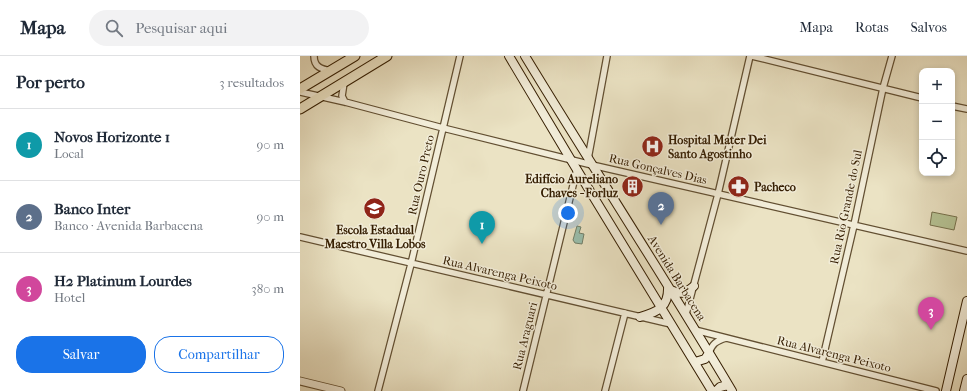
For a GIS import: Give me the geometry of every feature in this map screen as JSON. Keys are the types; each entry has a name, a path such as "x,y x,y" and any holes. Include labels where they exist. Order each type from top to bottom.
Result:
{"main road":[{"path":"300,88 355,56"},
{"path":"300,109 387,56"},
{"path":"509,56 570,160 577,169 712,391"},
{"name":"Avenida Barbacena","path":"525,56 686,314 730,388"},
{"path":"577,169 590,162"},
{"path":"640,317 652,314 661,308 667,300 669,288 677,293 683,294 694,286"},
{"path":"946,391 967,301"},
{"path":"695,362 705,359 709,354"},
{"path":"964,391 967,380"},
{"path":"716,391 720,387 730,388"}],"street":[{"name":"Rua Ouro Preto","path":"378,391 411,264 460,56"},
{"path":"590,162 607,56"},
{"path":"686,314 718,194 751,56 919,97"},
{"name":"Rua Rio Grande do Sul","path":"822,362 854,225 883,88 892,56"},
{"path":"314,58 319,68 331,71"},
{"path":"344,83 342,96 345,102"},
{"name":"Rua Gonçalves Dias","path":"300,92 345,102 570,160 590,162 718,194 967,251"},
{"path":"955,107 967,109"},
{"name":"Rua Araguari","path":"523,391 577,169"},
{"name":"Rua Alvarenga Peixoto","path":"300,237 671,324"},
{"path":"605,391 625,313"},
{"name":"Rua Alvarenga Peixoto","path":"695,330 936,391"},
{"path":"709,354 716,341 726,338"},
{"path":"300,381 340,391"}],"shaded area":[{"path":"932,212 957,217 954,230 930,225"},
{"path":"577,226 581,227 579,233 584,234 582,244 575,243 573,240"}],"place":[{"name":"Hospital Mater Dei Santo Agostinho","path":"653,147"},
{"name":"Edifício Aureliano Chaves - Forluz","path":"633,186"},
{"name":"Pacheco","path":"739,187"},
{"name":"Escola Estadual Maestro Villa Lobos","path":"375,209"},
{"name":"Banco Inter","path":"661,225"},
{"name":"Novos Horizonte 1","path":"482,244"},
{"name":"H2 Platinum Lourdes","path":"931,330"}]}
